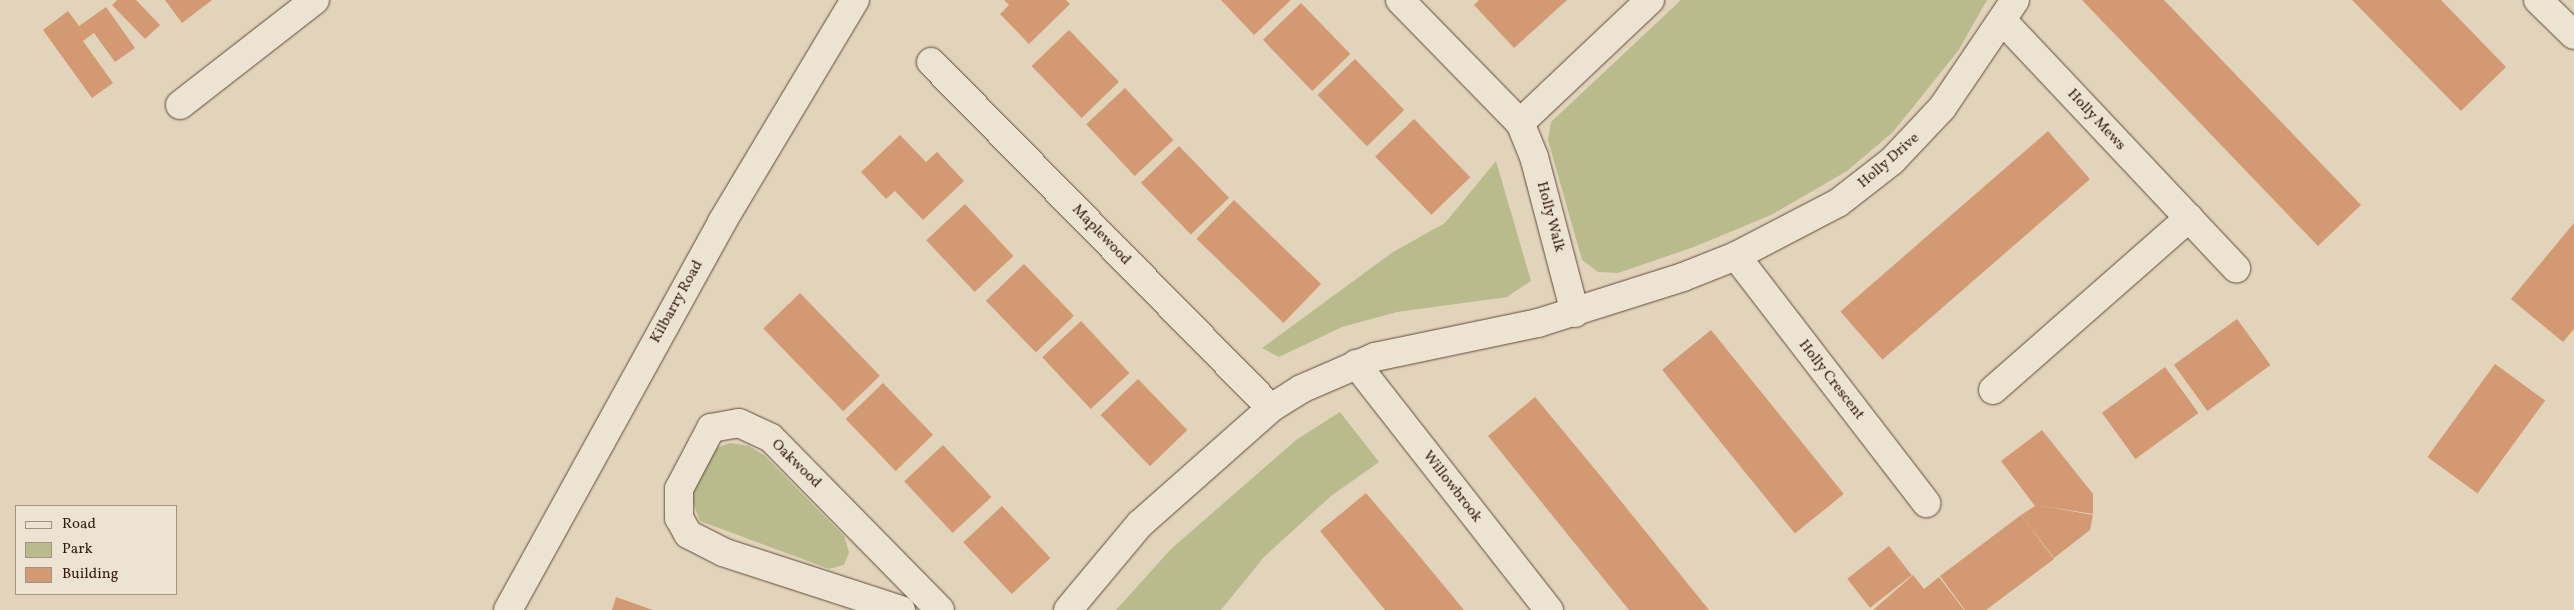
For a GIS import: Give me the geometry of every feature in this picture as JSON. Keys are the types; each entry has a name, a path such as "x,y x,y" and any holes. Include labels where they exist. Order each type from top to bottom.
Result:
{"street":[{"path":"180,105 314,0"},
{"name":"Kilbarry Road","path":"508,610 722,222 855,0"},
{"name":"Holly Walk","path":"1400,0 1520,123 1534,157 1575,313"},
{"path":"1520,123 1650,0"},
{"path":"2538,0 2574,35"},
{"name":"Holly Mews","path":"2009,10 2189,218 2236,268"},
{"name":"Holly Drive","path":"1068,610 1140,524 1270,408 1356,364 1575,313 1736,256 1838,203 1892,161 1942,108 2009,10"},
{"name":"Maplewood","path":"931,62 1270,408"},
{"path":"1993,390 2189,218"},
{"name":"Holly Crescent","path":"1736,256 1926,503"},
{"name":"Willowbrook","path":"1356,364 1549,610"},
{"name":"Oakwood","path":"901,610 695,540 683,526 677,498 704,436 729,421 772,438 940,610"}],"green space":[{"path":"1681,0 1987,0 1958,51 1893,132 1847,171 1771,215 1694,247 1618,273 1598,272 1582,260 1548,140 1551,122"},
{"path":"1496,161 1531,281 1507,297 1397,312 1342,327 1279,357 1262,348 1393,252 1445,223"},
{"path":"1340,412 1379,462 1331,496 1264,557 1221,610 1116,610 1171,549 1296,440"},
{"path":"730,443 749,446 764,455 844,536 849,552 844,565 829,569 700,521 693,503 694,485 716,448"}],"building":[{"path":"117,0 136,0 160,25 145,39 112,5"},
{"path":"165,0 212,0 182,23"},
{"path":"1004,0 1066,0 1070,4 1029,44 1000,14 1009,5"},
{"path":"1221,0 1291,0 1254,35"},
{"path":"1479,0 1567,0 1514,48 1474,5"},
{"path":"2082,0 2164,0 2361,205 2318,246"},
{"path":"2352,0 2441,0 2506,67 2461,111"},
{"path":"1301,3 1350,54 1312,91 1263,40"},
{"path":"106,7 135,48 115,62 94,33 83,41 113,83 92,98 43,30 68,11 79,26"},
{"path":"1069,30 1119,82 1082,118 1032,66"},
{"path":"1355,59 1404,110 1367,146 1318,95"},
{"path":"1125,88 1173,140 1135,176 1086,124"},
{"path":"1414,119 1470,177 1431,215 1375,157"},
{"path":"2048,131 2090,179 1882,360 1840,311"},
{"path":"900,135 926,162 937,152 964,181 923,220 895,191 886,199 861,172"},
{"path":"1179,146 1229,198 1191,235 1141,183"},
{"path":"1234,200 1321,284 1284,323 1196,239"},
{"path":"965,204 1013,256 975,292 926,240"},
{"path":"2574,223 2574,329 2563,342 2511,299"},
{"path":"1024,264 1074,316 1036,353 986,301"},
{"path":"800,293 880,376 843,411 763,328"},
{"path":"2237,319 2271,365 2207,411 2174,365"},
{"path":"1081,321 1129,373 1091,409 1042,357"},
{"path":"1711,330 1844,494 1795,534 1662,370"},
{"path":"2495,364 2545,400 2478,493 2427,457"},
{"path":"2165,367 2199,413 2135,459 2102,413"},
{"path":"1138,379 1187,430 1150,466 1101,415"},
{"path":"883,383 933,435 896,471 846,419"},
{"path":"1535,397 1709,610 1629,610 1488,436"},
{"path":"2042,430 2093,494 2093,514 2037,505 2093,515 2090,530 2054,558 2021,515 2035,506 2001,461"},
{"path":"943,445 991,497 953,533 904,481"},
{"path":"1366,493 1464,610 1385,610 1320,531"},
{"path":"1002,506 1050,558 1012,594 963,542"},
{"path":"2021,515 2054,559 1986,610 1965,610 1940,576"},
{"path":"1889,546 1912,575 1870,608 1847,579"},
{"path":"1913,575 1924,589 1939,577 1964,610 1873,610"},
{"path":"616,597 653,610 612,610"}]}
